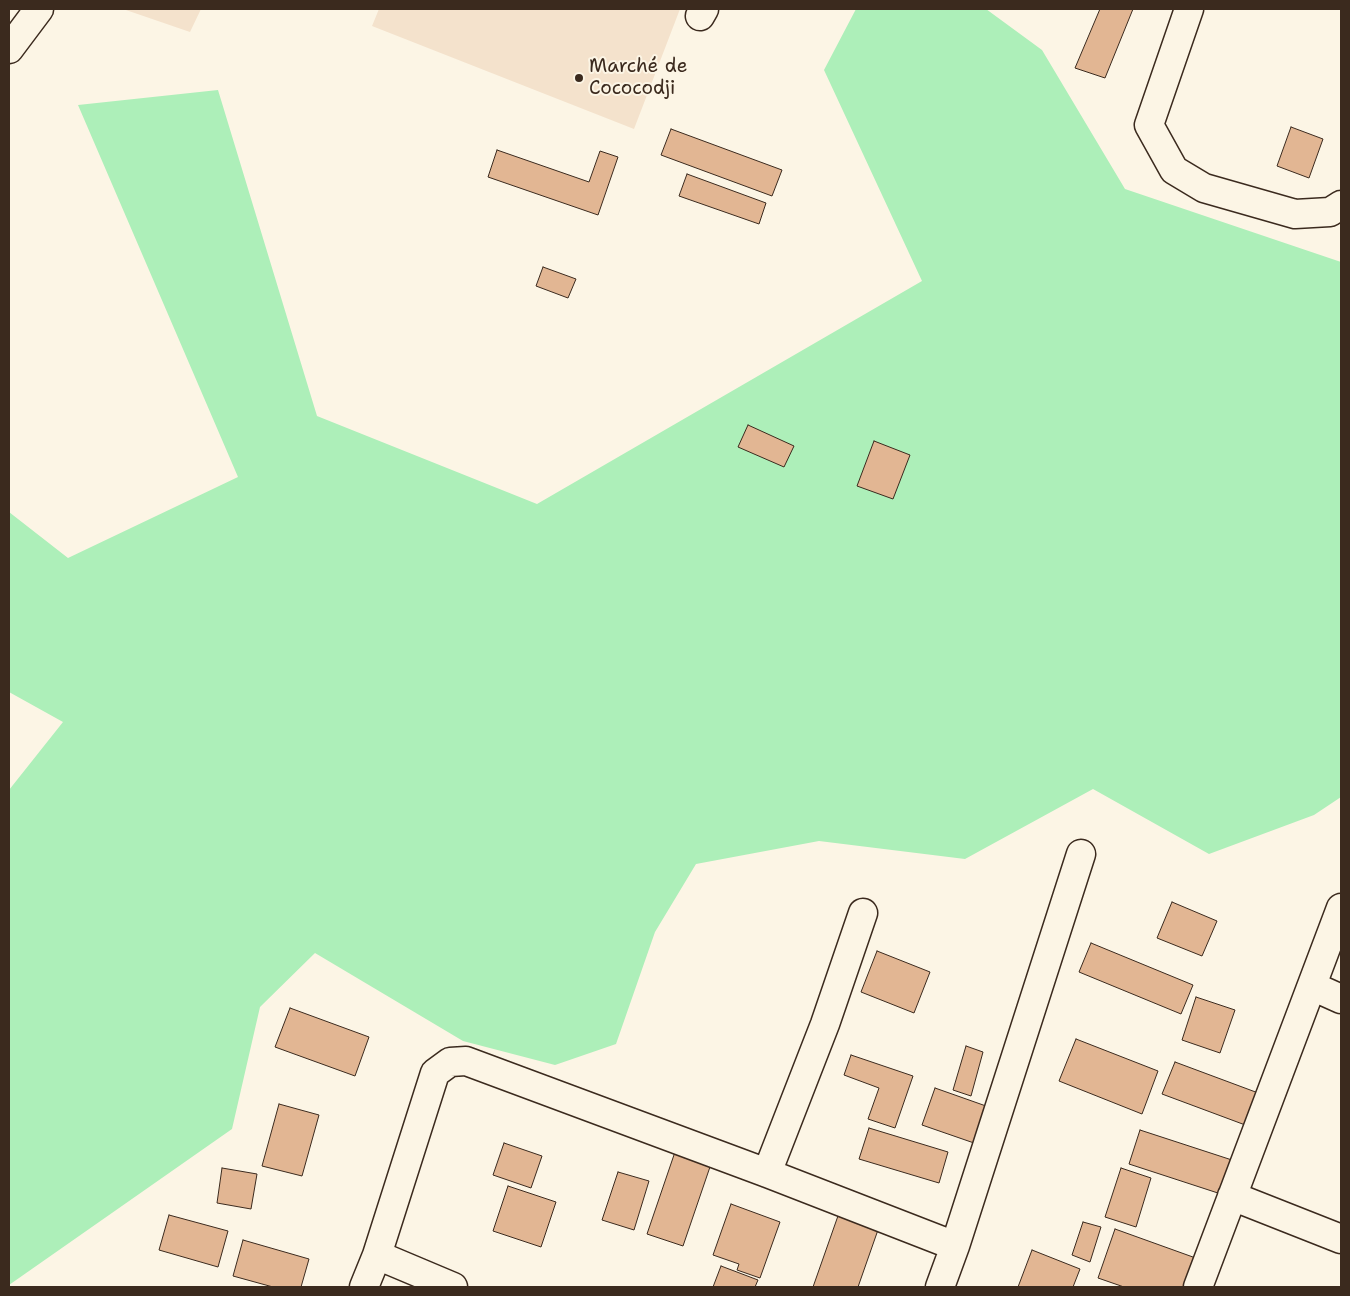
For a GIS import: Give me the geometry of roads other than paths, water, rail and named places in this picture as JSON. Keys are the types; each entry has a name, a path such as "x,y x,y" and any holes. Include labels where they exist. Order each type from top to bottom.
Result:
{"street":[{"path":"9,49 39,9"},
{"path":"1189,9 1149,125 1174,170 1204,188 1295,214 1330,212 1341,205"},
{"path":"940,1287 955,1246 1081,854"},
{"path":"1198,1287 1341,908"},
{"path":"767,1173 825,1024 863,913"},
{"path":"1312,986 1341,998"},
{"path":"364,1287 435,1073 450,1062 466,1062 767,1173 955,1246"},
{"path":"1232,1196 1341,1239"},
{"path":"376,1255 453,1287"}],"place":[{"name":"Marché de Cococodji","path":"579,78"}]}
